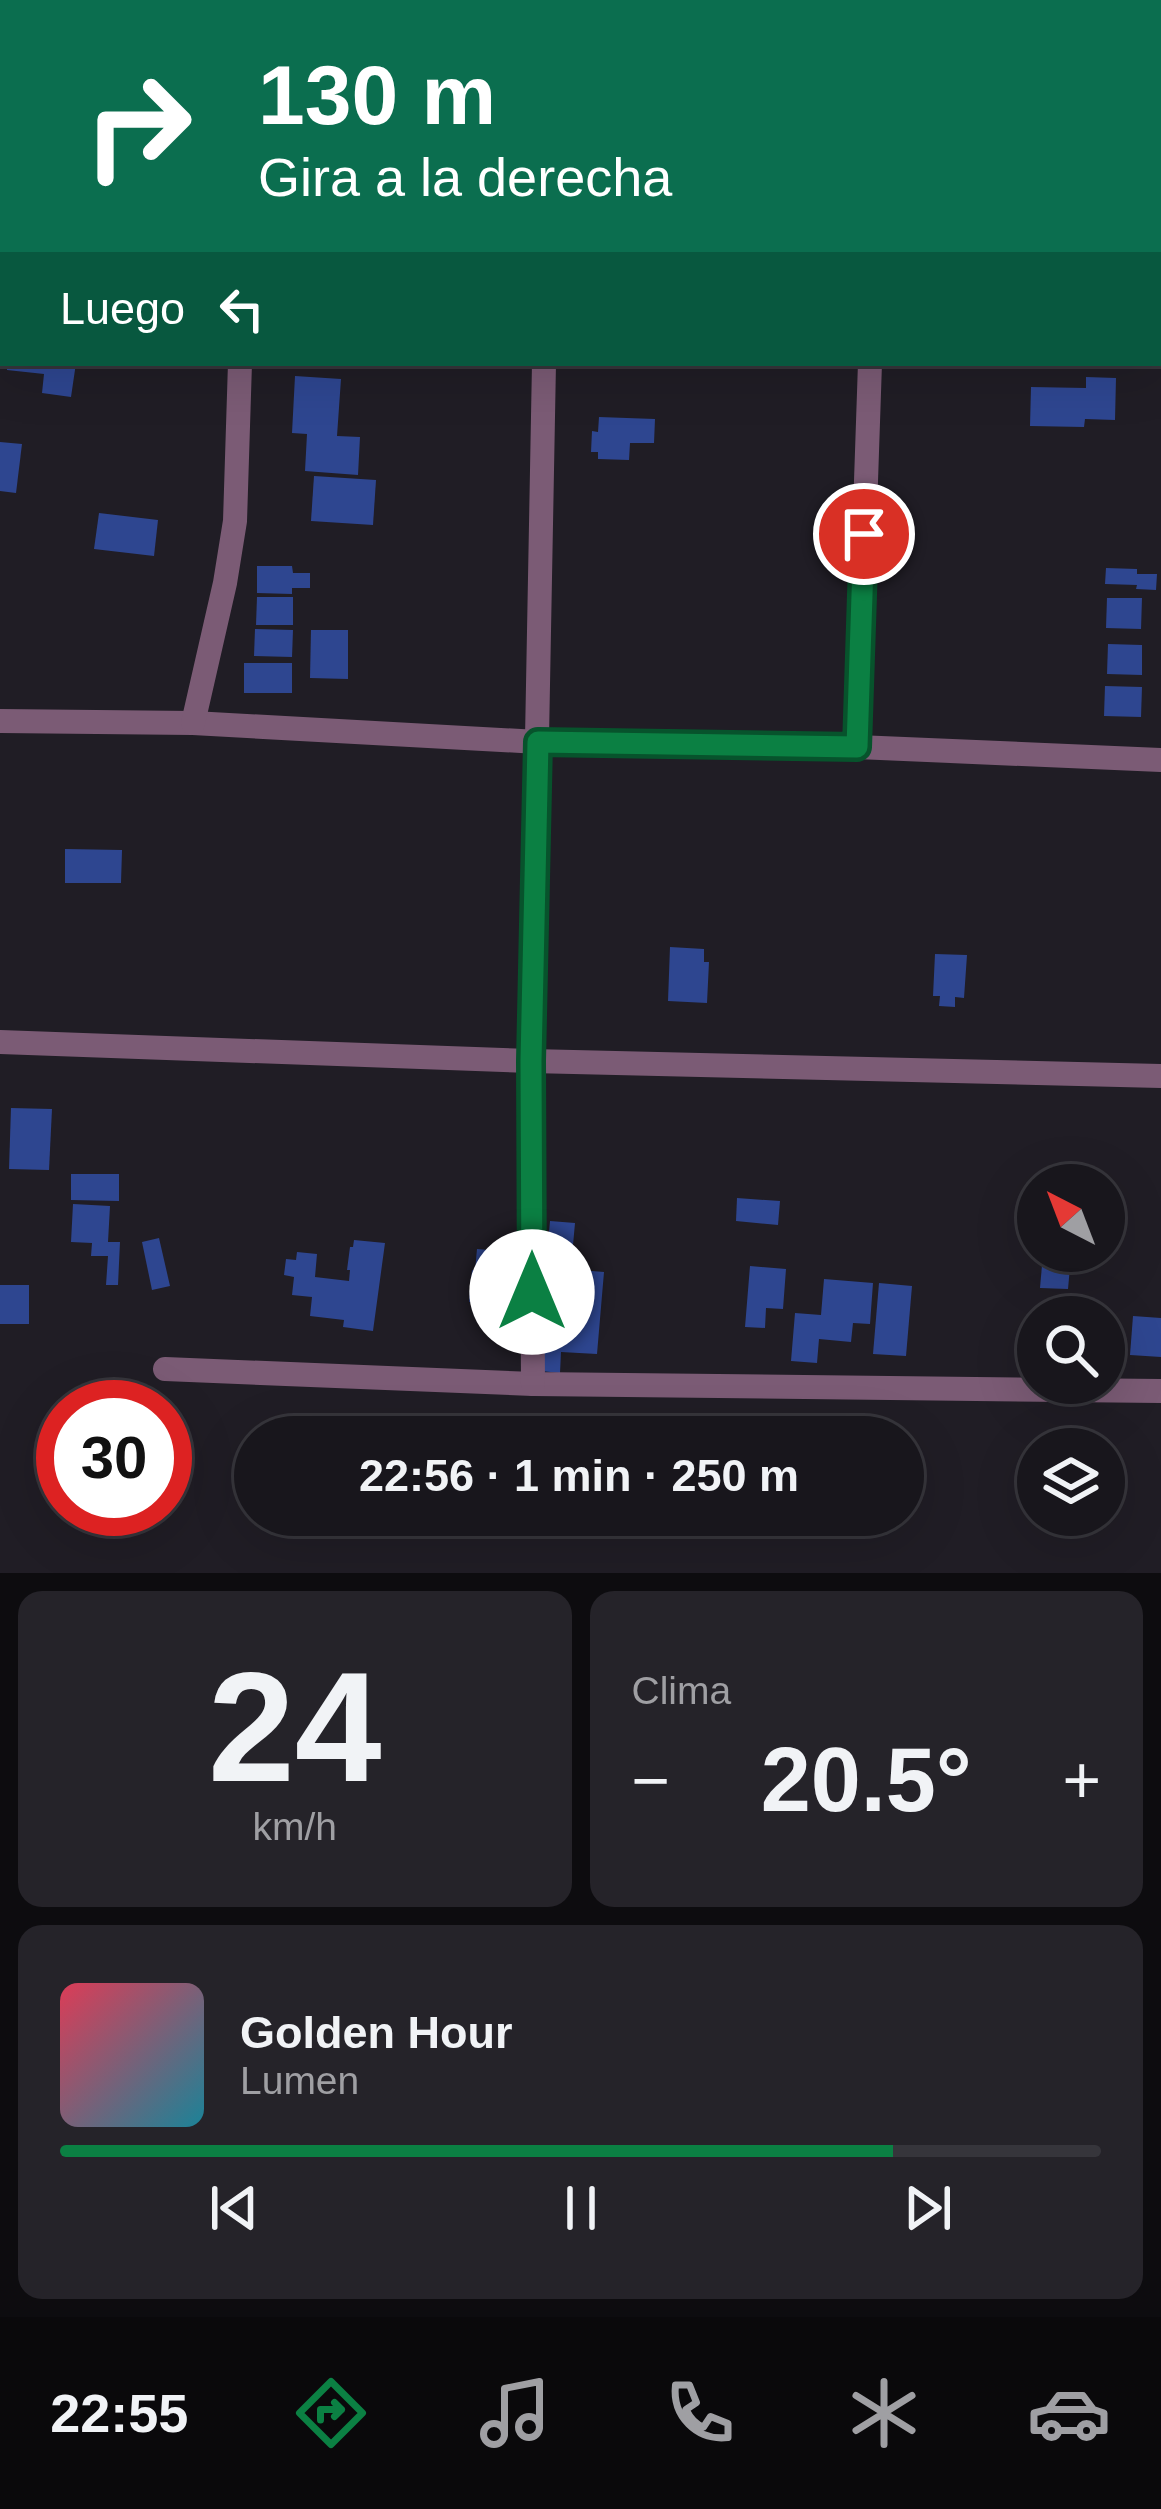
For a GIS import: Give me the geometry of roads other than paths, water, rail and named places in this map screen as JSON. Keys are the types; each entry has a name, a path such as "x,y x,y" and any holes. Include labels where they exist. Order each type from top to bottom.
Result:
{"street":[{"path":"193,723 235,521 240,366"},
{"path":"533,1384 531,1061 544,366"},
{"path":"857,747 869,366"},
{"path":"0,722 193,723 538,742 857,747 1161,760"},
{"path":"0,1042 1161,1076"},
{"path":"165,1370 533,1384 1161,1391"}]}
